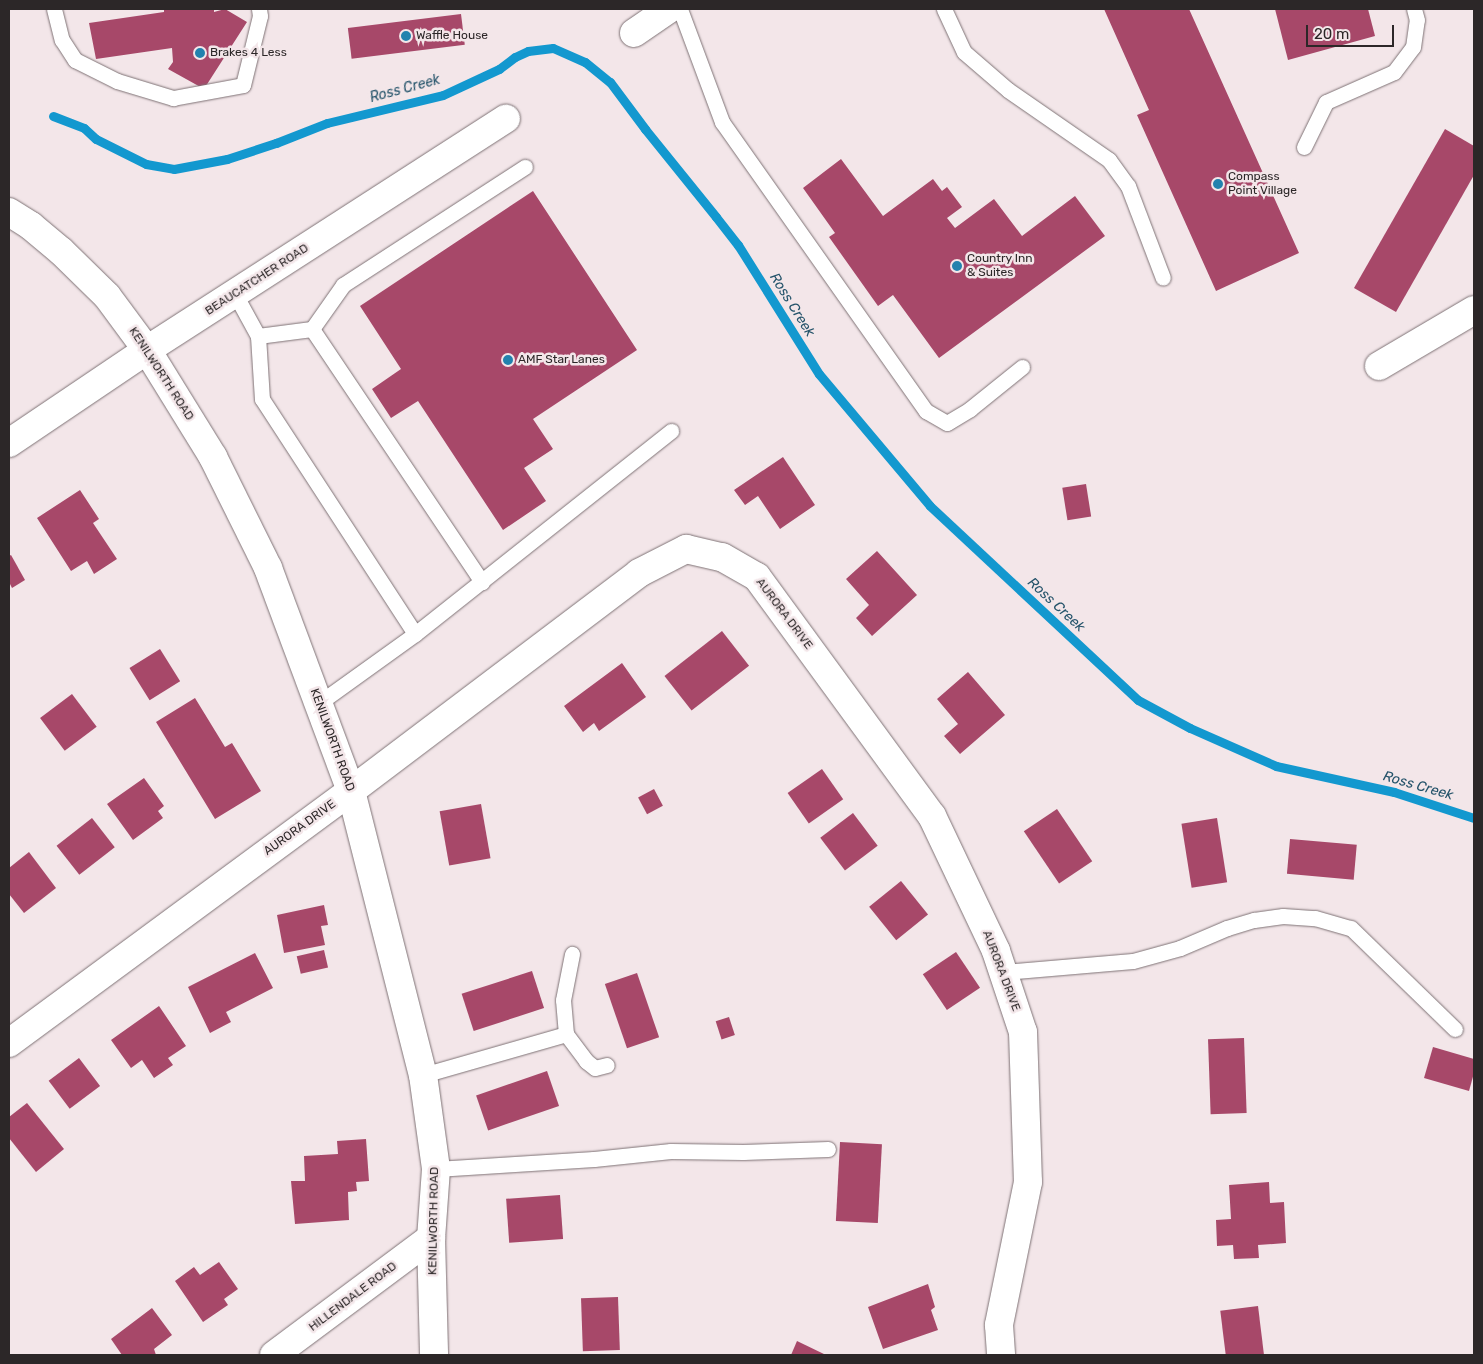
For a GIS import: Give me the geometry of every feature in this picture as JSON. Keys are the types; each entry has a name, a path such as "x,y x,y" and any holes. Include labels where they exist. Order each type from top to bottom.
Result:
{"street":[{"path":"634,33 668,9"},
{"name":"BEAUCATCHER ROAD","path":"9,443 147,350 506,119"},
{"name":"KENILWORTH ROAD","path":"9,212 31,226 61,251 107,296 147,350 213,457 268,568 351,791 423,1075 436,1169 431,1238 434,1355"},
{"path":"1379,366 1474,310"},
{"name":"AURORA DRIVE","path":"9,1043 351,791 639,573 686,549 722,557 757,577 932,816 996,951 1004,972 1024,1032 1028,1182 999,1325 1001,1355"},
{"name":"HILLENDALE ROAD","path":"274,1355 431,1238"}],"lane":[{"path":"54,9 62,40 75,60 117,81 173,98 243,85 260,16 259,9"},
{"path":"680,9 722,122 926,411 947,423 970,409 1022,367"},
{"path":"944,9 964,52 1008,90 1109,160 1128,186 1163,278"},
{"path":"1304,148 1326,102 1394,72 1414,47 1417,20 1414,9"},
{"path":"258,336 312,329 343,285 525,166"},
{"path":"235,294 258,336 262,399 414,634"},
{"path":"312,329 482,582"},
{"path":"318,704 482,582 671,431"},
{"path":"1004,972 1133,960 1180,948 1226,928 1254,920 1283,916 1315,918 1351,928 1455,1030"},
{"path":"572,954 563,1000 566,1034 586,1061 595,1068 607,1066"},
{"path":"423,1075 566,1034"},
{"path":"436,1169 594,1159 671,1151 743,1152 828,1149"}],"building":[{"name":"Brakes 4 Less","path":"164,9 214,9 214,12 225,9 247,22 204,89 168,69 173,62 172,48 96,59 89,23 164,12"},
{"name":"Compass Point Village","path":"1104,9 1189,9 1299,253 1216,291 1137,115 1149,110"},
{"path":"1275,9 1368,9 1375,36 1288,60"},
{"name":"Waffle House","path":"461,14 465,45 352,59 348,28"},
{"path":"1445,129 1474,146 1474,175 1396,312 1354,288"},
{"name":"Country Inn & Suites","path":"841,159 883,216 933,179 942,191 947,187 962,207 947,218 955,228 994,199 1022,236 1075,196 1105,236 939,358 893,295 878,306 829,237 835,233 803,188"},
{"name":"AMF Star Lanes","path":"533,191 637,350 533,419 553,449 524,468 546,501 503,530 418,401 391,418 372,389 401,369 360,306"},
{"path":"783,457 815,505 780,529 758,496 745,505 734,490"},
{"path":"1086,484 1091,517 1067,520 1062,488"},
{"path":"80,490 99,519 93,523 117,559 94,574 87,561 71,571 37,518"},
{"path":"877,551 917,595 872,636 856,618 869,605 846,579"},
{"path":"11,555 25,580 12,588 9,582 9,556"},
{"path":"722,631 749,666 692,711 664,676"},
{"path":"160,649 180,681 150,700 129,668"},
{"path":"622,663 646,697 599,731 594,723 583,732 564,706"},
{"path":"968,672 1005,715 960,754 944,736 958,724 937,699"},
{"path":"72,694 97,727 65,751 40,718"},
{"path":"195,698 225,747 232,743 261,791 215,819 156,722"},
{"path":"822,769 843,799 809,823 788,793"},
{"path":"144,778 164,806 158,811 163,818 133,840 107,804"},
{"path":"654,789 663,806 647,814 638,797"},
{"path":"481,804 491,858 449,865 440,811"},
{"path":"1057,809 1092,861 1059,884 1024,831"},
{"path":"853,813 878,846 845,870 820,838"},
{"path":"92,818 115,847 79,875 57,846"},
{"path":"1217,818 1227,882 1192,888 1181,824"},
{"path":"1290,839 1357,845 1354,880 1287,874"},
{"path":"29,852 56,888 24,913 9,894 9,868"},
{"path":"901,881 928,914 896,940 869,907"},
{"path":"324,905 328,925 321,926 325,945 284,953 277,915"},
{"path":"324,950 328,968 301,974 297,956"},
{"path":"956,952 980,988 947,1010 923,974"},
{"path":"255,953 273,988 226,1012 231,1022 210,1033 188,987"},
{"path":"532,971 544,1008 474,1031 462,994"},
{"path":"637,973 659,1037 627,1048 605,984"},
{"path":"159,1006 186,1046 168,1058 173,1065 154,1078 142,1060 131,1068 111,1040"},
{"path":"729,1017 735,1035 722,1039 716,1021"},
{"path":"1244,1038 1247,1113 1211,1114 1208,1039"},
{"path":"1433,1047 1474,1059 1474,1073 1469,1091 1424,1078"},
{"path":"79,1058 100,1086 70,1109 49,1081"},
{"path":"547,1071 559,1106 488,1130 476,1095"},
{"path":"27,1103 64,1149 36,1172 9,1138 9,1117"},
{"path":"366,1139 369,1181 356,1182 357,1191 348,1192 349,1220 295,1224 291,1181 305,1181 304,1156 338,1154 337,1141"},
{"path":"840,1142 882,1144 878,1223 836,1221"},
{"path":"1269,1182 1270,1203 1284,1202 1286,1243 1258,1245 1259,1258 1234,1259 1233,1245 1217,1246 1216,1220 1231,1219 1229,1185"},
{"path":"560,1195 563,1239 509,1243 506,1199"},
{"path":"219,1262 238,1289 224,1299 228,1305 203,1322 175,1281 194,1267 200,1275"},
{"path":"928,1284 935,1307 931,1310 938,1330 883,1349 868,1307"},
{"path":"618,1297 620,1350 583,1351 581,1298"},
{"path":"1258,1306 1264,1355 1226,1355 1220,1311"},
{"path":"152,1308 172,1335 154,1349 156,1355 122,1355 111,1339"},
{"path":"797,1341 826,1355 791,1355"}],"waterway":[{"name":"Ross Creek","path":"53,116 84,128 96,139 146,164 174,169 227,159 276,143 327,123 443,95 499,69 515,57 528,51 553,48 585,62 610,82 645,129 738,245 819,374 930,506 1138,700 1190,728 1276,766 1394,792 1474,818"}],"place":[{"name":"Waffle House","path":"406,36"},
{"name":"Brakes 4 Less","path":"200,53"},
{"name":"Compass Point Village","path":"1218,184"},
{"name":"Country Inn & Suites","path":"957,266"},
{"name":"AMF Star Lanes","path":"508,360"}]}
